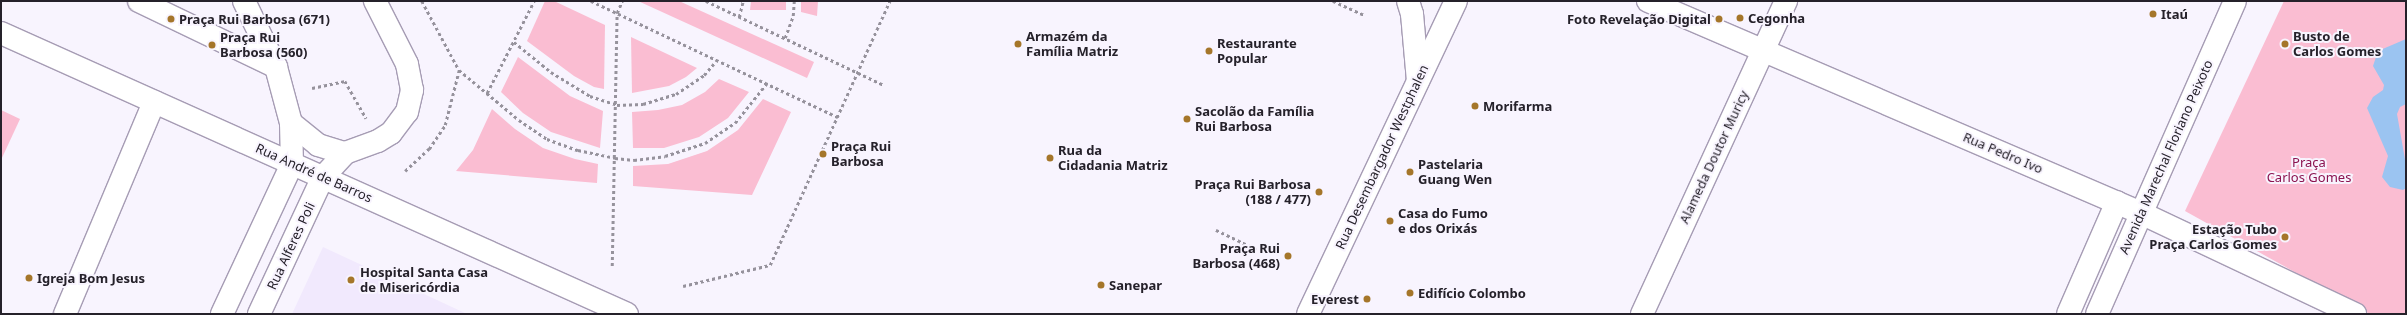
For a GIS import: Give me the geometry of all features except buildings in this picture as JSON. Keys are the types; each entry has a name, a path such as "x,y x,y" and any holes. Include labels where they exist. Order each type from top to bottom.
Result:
{"street":[{"path":"139,1 276,67"},
{"path":"222,314 292,164 291,124 276,67 244,1"},
{"path":"291,124 318,145 345,152 378,140 391,133 407,112 412,90 407,64 375,1"},
{"path":"1408,1 1412,14 1418,82"},
{"name":"Rua Desembargador Westphalen","path":"1308,314 1456,1"},
{"name":"Rua Pedro Ivo","path":"1648,1 2117,202 2355,314"},
{"name":"Alameda Doutor Muricy","path":"1642,314 1786,1"},
{"name":"Avenida Marechal Floriano Peixoto","path":"2097,314 2235,1"},
{"name":"Rua André de Barros","path":"1,33 627,314"},
{"path":"64,314 154,102"},
{"name":"Rua Alferes Poli","path":"259,314 323,177 345,152"},
{"path":"2068,314 2117,202"}],"path":[{"path":"422,1 459,70 519,120 547,139 578,150 615,158 634,160 665,156 705,144 735,123 767,83"},
{"path":"487,93 534,1"},
{"path":"591,1 838,117"},
{"path":"612,266 617,105 617,13 622,1"},
{"path":"706,1 884,85"},
{"path":"739,16 743,1"},
{"path":"785,38 793,16 794,1"},
{"path":"683,286 770,265 890,1"},
{"path":"1332,1 1364,15"},
{"path":"514,42 550,72 590,96 617,105 643,104 676,94 704,75 717,60"},
{"path":"405,171 429,149 445,125 459,70"},
{"path":"312,88 345,81 366,119"},
{"path":"1216,230 1258,250"}],"shaded area":[{"name":"Hospital Santa Casa de Misericórdia","path":"323,247 467,314 292,314"}],"green space":[{"path":"545,1 554,1 605,25 604,89 594,87 574,76 527,41"},
{"path":"638,1 679,1 814,62 807,78"},
{"path":"751,1 786,1 786,10 750,10"},
{"path":"801,1 818,1 817,16 801,12"},
{"name":"Praça Carlos Gomes","path":"2284,1 2406,1 2406,314 2370,314 2185,211"},
{"path":"631,37 697,68 686,77 669,86 632,93"},
{"path":"518,57 570,96 603,111 600,148 551,132 523,113 501,92"},
{"path":"719,79 749,92 728,118 699,137 664,148 633,148 632,112 658,110 682,105 705,92"},
{"path":"763,99 791,112 752,195 633,186 633,166 668,164 707,151 738,130"},
{"path":"492,109 515,129 543,148 575,159 598,164 597,183 456,171 473,150"},
{"path":"1,110 20,119 1,160"}],"water":[{"name":"Praça Carlos Gomes","path":"2406,39 2406,104 2400,107 2397,114 2406,165 2406,188 2403,190 2390,187 2382,177 2388,156 2367,108 2373,97 2383,90 2384,85 2373,66 2378,51"}],"place":[{"name":"Itaú","path":"2153,14"},
{"name":"Cegonha","path":"1740,18"},
{"name":"Praça Rui Barbosa (671)","path":"171,19"},
{"name":"Foto Revelação Digital","path":"1719,19"},
{"name":"Armazém da Família Matriz","path":"1018,44"},
{"name":"Busto de Carlos Gomes","path":"2285,44"},
{"name":"Praça Rui Barbosa (560)","path":"212,45"},
{"name":"Restaurante Popular","path":"1209,51"},
{"name":"Morifarma","path":"1475,106"},
{"name":"Sacolão da Família Rui Barbosa","path":"1187,119"},
{"name":"Praça Rui Barbosa","path":"823,154"},
{"name":"Rua da Cidadania Matriz","path":"1050,158"},
{"name":"Pastelaria Guang Wen","path":"1410,172"},
{"name":"Praça Rui Barbosa (188 / 477)","path":"1319,192"},
{"name":"Casa do Fumo e dos Orixás","path":"1390,221"},
{"name":"Estação Tubo Praça Carlos Gomes","path":"2285,237"},
{"name":"Praça Rui Barbosa (468)","path":"1288,256"},
{"name":"Igreja Bom Jesus","path":"29,278"},
{"name":"Hospital Santa Casa de Misericórdia","path":"351,280"},
{"name":"Sanepar","path":"1101,285"},
{"name":"Edifício Colombo","path":"1410,293"},
{"name":"Everest","path":"1367,299"}]}
